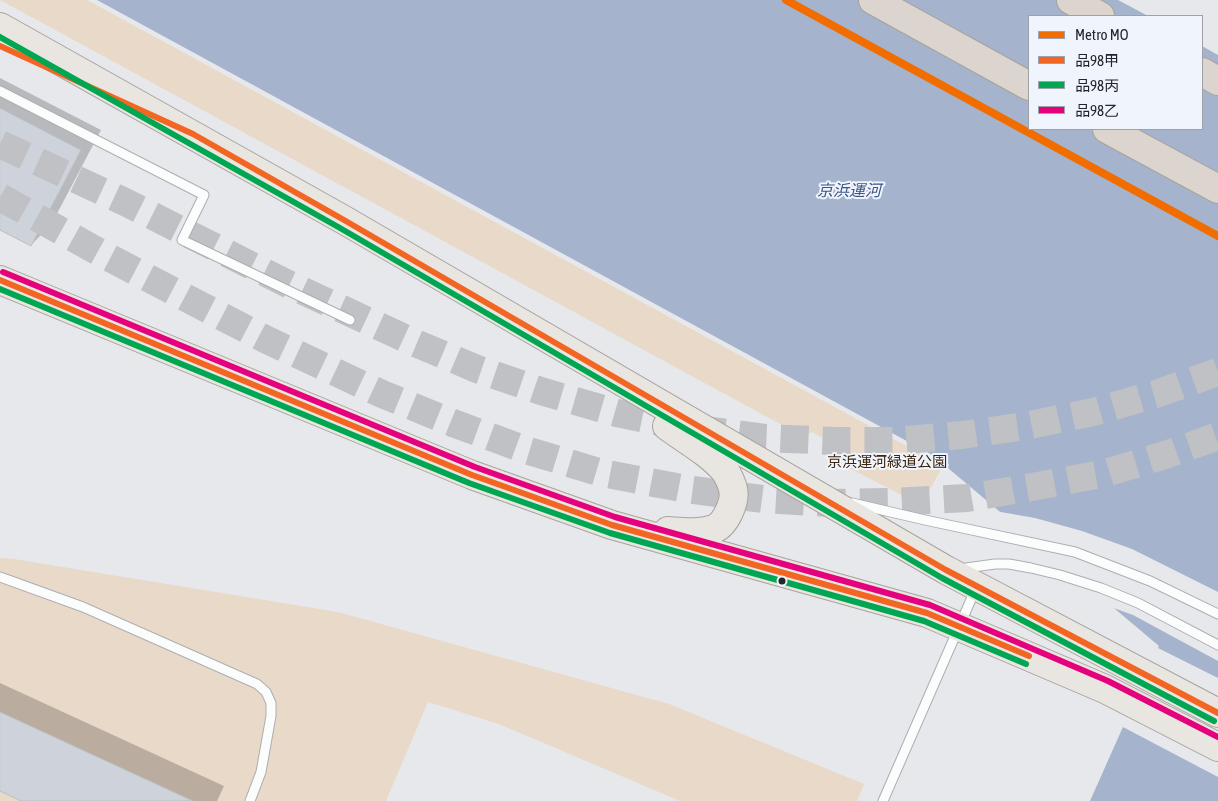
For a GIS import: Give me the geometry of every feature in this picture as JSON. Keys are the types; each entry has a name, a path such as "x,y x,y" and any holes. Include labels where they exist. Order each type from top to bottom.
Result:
{"highway":[{"path":"873,0 1028,85"},
{"path":"1070,0 1098,15"},
{"path":"1203,73 1218,81"},
{"path":"1109,130 1218,190"}],"main road":[{"path":"0,27 192,134 946,570 1218,713"},
{"path":"0,46 192,134"},
{"path":"0,280 472,476 612,525 927,613 1105,689 1218,747"},
{"path":"523,324 713,459 727,473 733,489 733,503 726,517 717,528 703,532 688,532 612,525"}],"lane":[{"path":"0,91 204,194 182,240 350,320"},
{"path":"815,494 954,527 1075,552 1150,581 1218,614"},
{"path":"946,570 995,564 1010,564 1040,570 1102,588 1138,603 1218,644"},
{"path":"0,576 83,607 256,684 266,692 271,703 271,716 260,772 250,801"},
{"path":"883,801 977,586"}],"green space":[{"name":"京浜運河緑道公園","path":"0,0 87,0 943,466 921,505 849,468 850,452 812,432 804,437"},
{"path":"0,558 338,612 669,704 864,784 857,801 680,801 499,724 428,702 386,801 0,801"}],"water":[{"name":"京浜運河","path":"97,0 1118,0 1146,15 1028,15 1028,130 1203,130 1203,47 1218,55 1218,801 1090,801 1159,646 948,468 949,464"}],"pier":[{"path":"995,511 1035,518 1082,531 1132,549 1218,592 1218,661 1133,615 1108,606"},
{"path":"1156,647 1218,678 1218,777 1121,726"}],"building":[{"path":"0,108 81,150 31,246 0,230"},
{"path":"0,712 193,801 21,801 0,791"}],"tunnel":[{"path":"0,144 125,202 288,284 413,342 477,369 544,392 617,413 690,428 765,438 835,441 895,441 962,435 1025,426 1093,412 1156,394 1218,372"},
{"path":"0,197 106,256 265,339 382,394 529,451 602,473 686,489 762,499 830,503 967,498 1106,473 1218,436"}],"metro line":[{"name":"MO","path":"786,0 1218,236"}],"transit line":[{"name":"品98丙","path":"0,37 340,228 942,578 1214,721"},
{"name":"品98甲","path":"0,46 193,134 946,570 1218,713"},
{"name":"品98乙","path":"3,272 475,467 615,517 930,605 1108,681 1218,737"},
{"name":"品98甲","path":"0,280 472,475 612,525 927,613 1029,656"},
{"name":"品98丙","path":"0,289 469,483 610,533 924,621 1026,664"}]}
